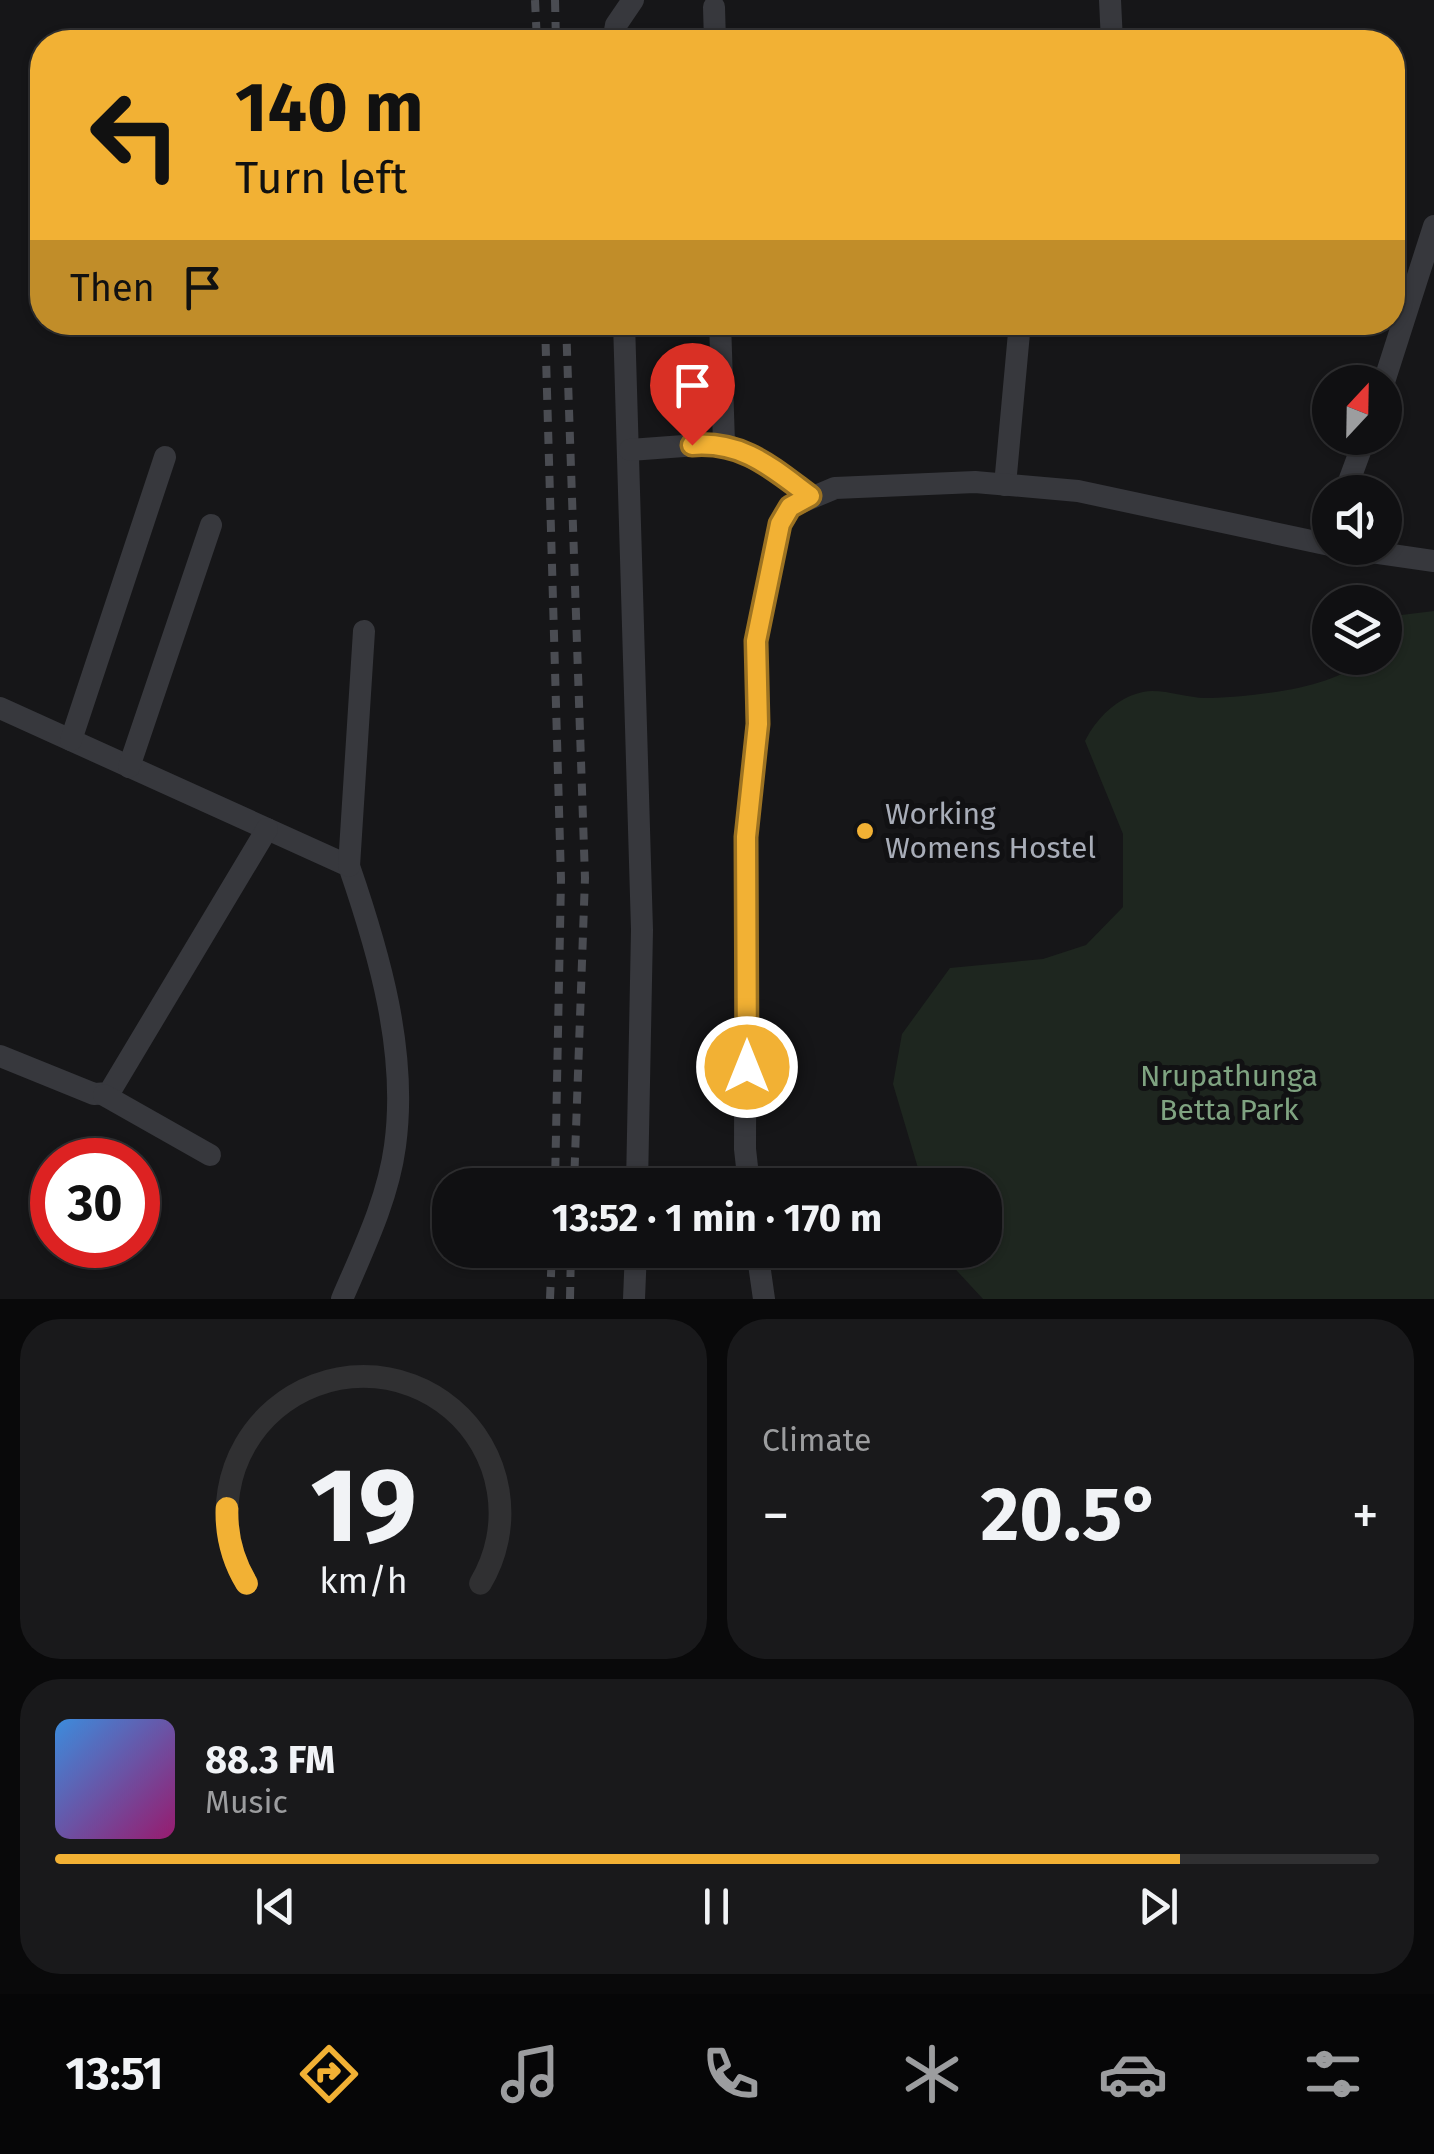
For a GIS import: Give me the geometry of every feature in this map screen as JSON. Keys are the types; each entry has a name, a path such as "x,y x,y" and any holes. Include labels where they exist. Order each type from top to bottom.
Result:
{"street":[{"path":"615,30 634,0"},
{"path":"1110,0 1111,30"},
{"path":"714,7 715,30"},
{"path":"1405,288 1434,226"},
{"path":"625,335 642,930 638,1168"},
{"path":"720,335 724,443"},
{"path":"1005,485 1019,335"},
{"path":"1388,365 1394,335"},
{"path":"630,450 724,443 775,470 810,496"},
{"path":"70,740 165,456"},
{"path":"747,1168 746,837 758,724 756,641 780,524 790,507 835,488 1005,485 1078,491 1312,540"},
{"path":"129,767 211,525"},
{"path":"1402,555 1434,560"},
{"path":"342,1299 376,1219 395,1146 396,1083 380,955 348,866 364,631"},
{"path":"3,716 70,740 348,866"},
{"path":"104,1095 266,829"},
{"path":"0,1056 104,1095 210,1155"},
{"path":"634,1299 635,1268"},
{"path":"760,1268 764,1299"}],"green space":[{"name":"Nrupathunga Betta Park","path":"1434,611 1434,1299 983,1299 954,1268 1002,1268 1002,1168 918,1168 893,1084 902,1034 950,968 1043,959 1086,945 1123,907 1123,834 1085,741 1101,717 1116,704 1143,692 1205,698 1242,696 1289,690 1338,675 1402,675 1402,615"}],"railway":[{"path":"535,0 536,30"},
{"path":"555,0 556,30"},
{"path":"545,335 561,879 555,1168"},
{"path":"566,335 585,878 575,1168"},
{"path":"550,1299 551,1268"},
{"path":"570,1299 571,1268"}],"place":[{"name":"Working Womens Hostel","path":"865,831"}],"route":[{"path":"692,445 724,443 775,470 810,496 790,507 780,524 756,641 758,724 746,837 747,1067"}]}
